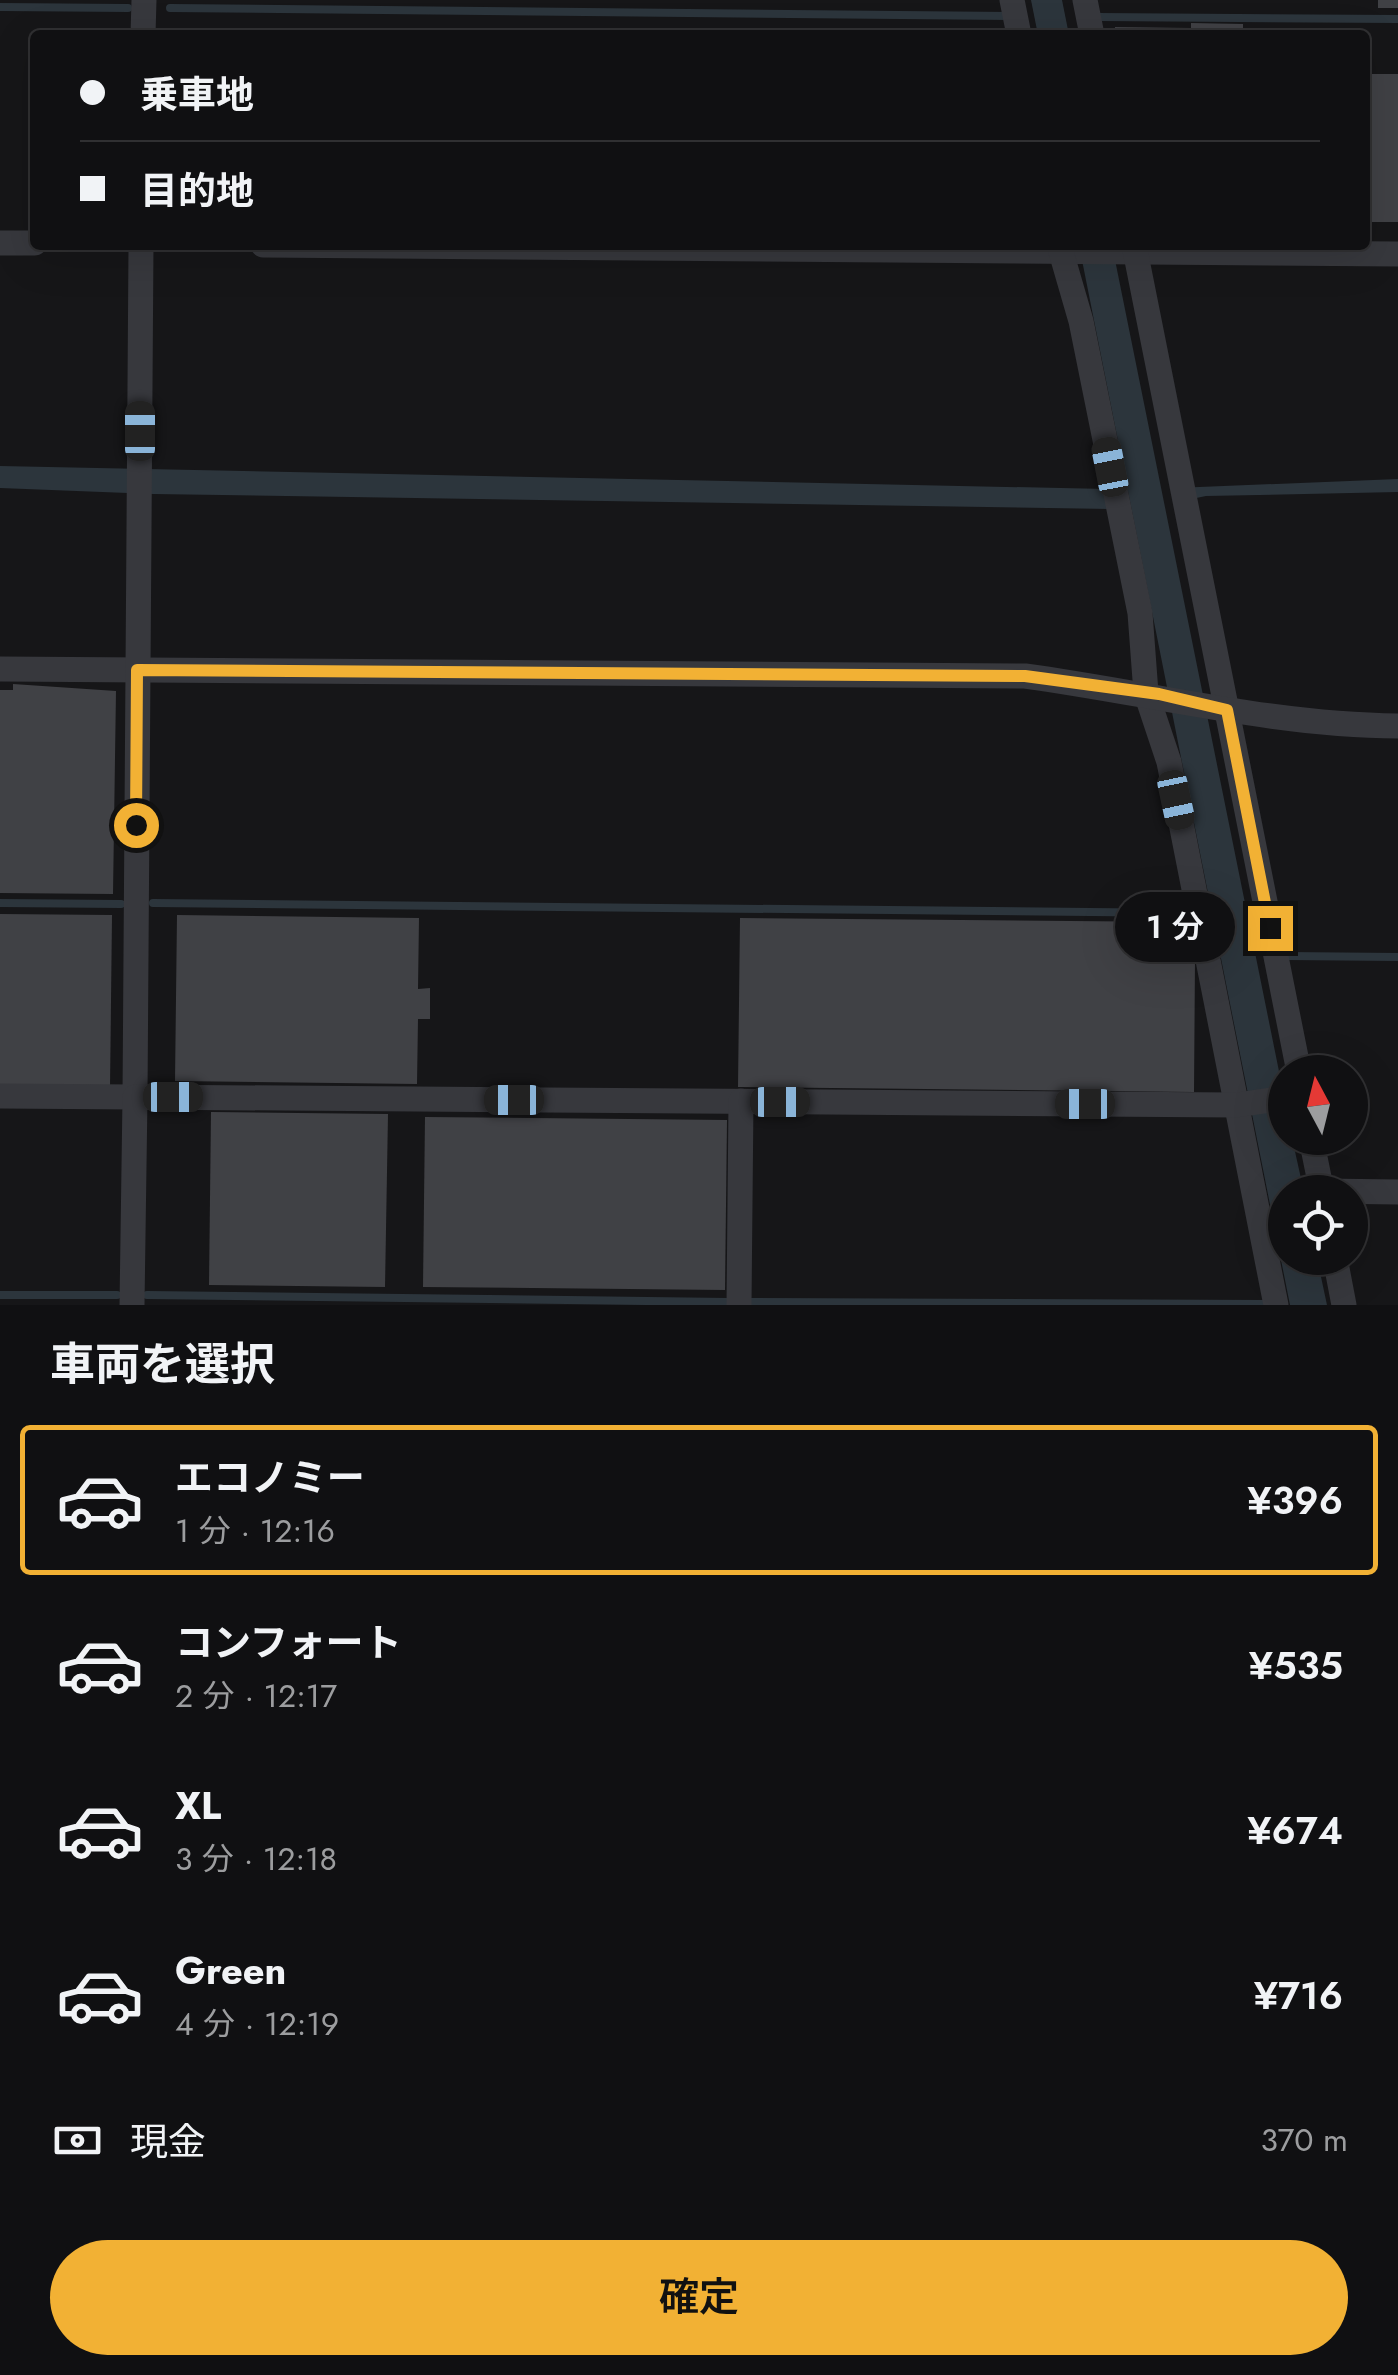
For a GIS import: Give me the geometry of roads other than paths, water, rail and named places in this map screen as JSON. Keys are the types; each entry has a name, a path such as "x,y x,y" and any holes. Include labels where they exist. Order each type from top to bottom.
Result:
{"street":[{"path":"144,0 144,30"},
{"path":"1012,0 1018,30"},
{"path":"1086,0 1091,30"},
{"path":"0,243 30,243"},
{"path":"132,1305 141,250"},
{"path":"1276,1305 1240,1104 1152,694 1140,613 1081,322 1062,250 1398,254"},
{"path":"1132,250 1182,479 1223,709 1295,1055"},
{"path":"0,669 1025,676 1152,694 1317,725 1398,726"},
{"path":"0,1096 1240,1104 1268,1100"},
{"path":"739,1305 741,1101"},
{"path":"1368,1192 1398,1192"},
{"path":"1338,1275 1344,1305"}],"waterway":[{"path":"0,7 128,8"},
{"path":"170,8 1010,16"},
{"path":"1098,17 1398,19"},
{"path":"0,903 121,904"},
{"path":"153,903 1190,913"},
{"path":"1286,956 1398,957"},
{"path":"0,1295 117,1295"},
{"path":"147,1295 728,1302"},
{"path":"750,1302 1270,1304"}]}
